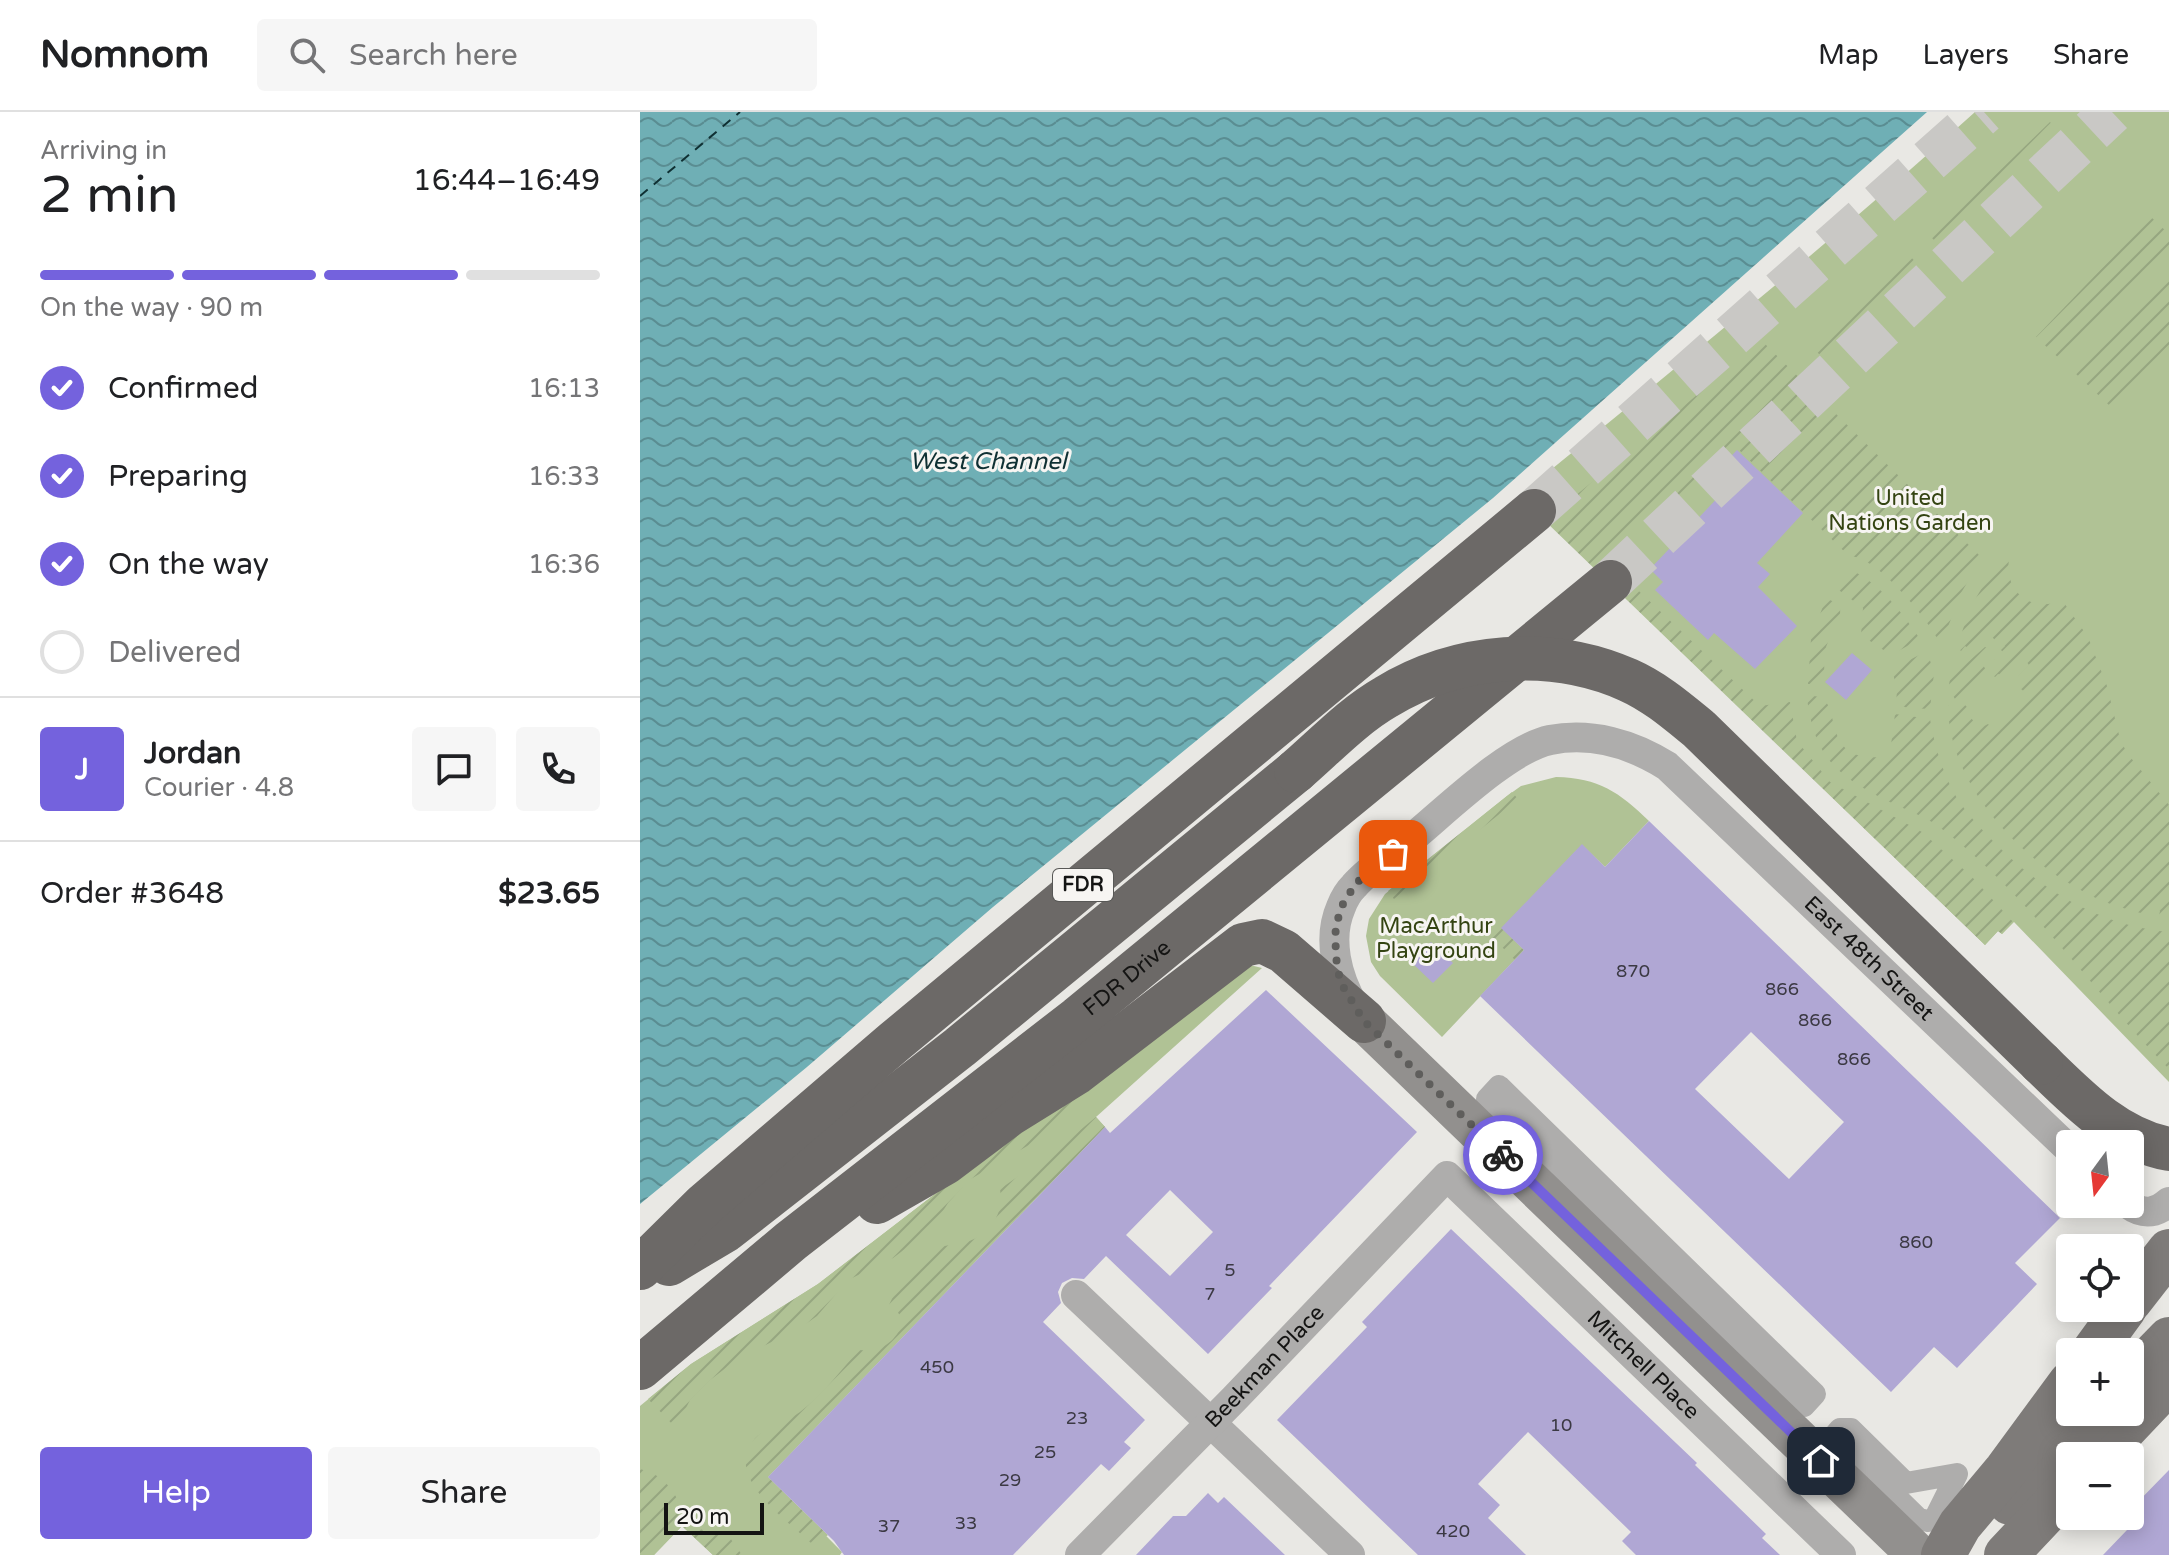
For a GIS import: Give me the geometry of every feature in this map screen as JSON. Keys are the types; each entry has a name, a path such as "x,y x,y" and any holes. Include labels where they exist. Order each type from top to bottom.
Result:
{"highway":[{"name":"FDR","path":"640,1268 704,1205 894,1042 1534,511"},
{"name":"FDR Drive","path":"640,1368 791,1241 1078,1018 1610,582"},
{"path":"640,1283 726,1230 960,1047 1385,697 1430,675 1495,659 1549,660 1592,668 1629,680 1649,691 1699,729 2076,1098 2146,1144 2169,1149"},
{"path":"791,1241 890,1196 945,1163 1010,1114 1110,1049 1243,945 1262,941 1283,951 1364,1021"}],"main road":[{"path":"1364,1021 1937,1546"},
{"path":"2144,1283 2169,1251"},
{"path":"2144,1365 2169,1339"},
{"path":"2112,1442 2169,1382"},
{"path":"1937,1546 1960,1525 2006,1470 2056,1402"},
{"path":"2143,1442 2169,1417"},
{"path":"1937,1546 1984,1531 2084,1426"},
{"path":"2006,1555 2056,1502"},
{"path":"2034,1555 2058,1530"}],"street":[{"name":"East 48th Street","path":"1364,1021 1342,985 1335,950 1336,920 1356,883 1500,767 1530,748 1548,741 1586,738 1607,741 1628,746 1667,766 2056,1137"},
{"path":"1499,1086 1815,1394 1804,1406 1487,1099 1499,1086"},
{"name":"Beekman Place","path":"1080,1555 1447,1176"},
{"name":"Mitchell Place","path":"1447,1176 1841,1555"},
{"path":"2144,1212 2158,1210 2169,1202"},
{"path":"1076,1295 1350,1555"},
{"path":"1840,1429 1851,1429 1906,1483 1957,1474 1937,1546 1928,1521 1919,1519 1834,1436 1840,1429"}],"green space":[{"name":"United Nations Garden","path":"1975,112 2169,112 2169,1082 2014,922 2002,934 1998,931 1985,945 1520,495 1807,259"},
{"path":"2050,122 2058,131 1940,246 1931,237"},
{"path":"2151,217 2169,234 2169,250 2062,361 2036,337"},
{"path":"1910,256 1921,268 1824,359 1813,348"},
{"path":"2169,276 2169,345 2110,406 2075,373"},
{"path":"1762,341 1979,555 1980,561 1961,593 1941,645 1901,591 1874,566 1849,556 1738,449 1603,557 1760,706 1790,702 1797,741 1830,782 1922,832 1972,877 2013,922 2002,934 1998,931 1985,945 1545,521"},
{"path":"2002,554 2009,560 2011,582 2022,597 2040,604 2062,600 2088,637 2107,686 2120,739 2127,753 2169,805 2169,916 2159,916 2160,911 2147,910 2145,914 2110,904 2053,873 2030,855 1989,812 1959,760 1951,733 1948,705 1958,709 1971,705 1977,712 1971,718 1976,724 1980,722 1991,727 2022,702 2019,697 2026,693 2016,685 2020,681 2018,676 2029,665 2026,661 2007,677 1992,674 1997,666 1994,660 2004,653 2001,650 2005,646 1999,646 1991,635 1977,645 1965,646 1961,651 1957,647 1970,608"},
{"path":"1849,569 1880,590 1920,639 1891,655 1861,635 1863,608 1832,585"},
{"path":"1826,598 1840,605 1839,622 1824,656 1822,684 1808,684 1811,639"},
{"path":"1985,647 1988,648 1984,652 1987,655 1983,665 1986,670 1982,673 1985,677 1978,683 1981,687 1967,697 1963,694 1955,699 1952,694 1947,696 1953,662 1956,664 1964,657 1969,661"},
{"path":"1927,651 1934,673 1930,709 1896,704 1897,690 1892,669"},
{"path":"1807,698 1822,698 1828,705 1839,739 1847,749 1860,756 1881,757 1891,745 1895,714 1930,719 1941,764 1956,796 1989,837 2028,873 2094,913 2118,922 2169,932 2169,1069 2030,911 1971,852 1933,822 1875,795 1833,765 1816,737"},
{"name":"MacArthur Playground","path":"1556,777 1584,780 1607,788 1649,821 1605,867 1582,845 1502,928 1524,950 1442,1037 1380,976 1371,962 1366,936 1369,919 1385,894 1507,796 1521,786"},
{"path":"1512,792 1518,799 1394,899 1388,891"},
{"path":"1578,840 1582,844 1502,928 1524,950 1515,960 1488,933"},
{"path":"1250,965 1262,968 1096,1117 1105,1127 768,1477 842,1552 840,1555 713,1555 682,1526 654,1555 640,1555 640,1406 691,1364 818,1284 987,1154 1061,1109 1238,968"},
{"path":"1078,1096 1081,1100 1029,1145 969,1180 936,1222 917,1240 893,1258 848,1280 817,1316 800,1328 739,1358 710,1380 690,1400 676,1428 648,1399 691,1364 818,1284 987,1154"},
{"path":"1096,1117 1105,1127 768,1477 828,1535 816,1545 811,1543 762,1498 753,1484 746,1455 753,1441 762,1432 809,1405 859,1350 874,1350 891,1341 903,1323 897,1310 889,1305 911,1265 933,1249 967,1242 983,1233 999,1212 1000,1189"},
{"path":"640,1469 656,1475 667,1485 697,1527 710,1533 728,1535 742,1555 713,1555 682,1526 654,1555 640,1555"}],"water":[{"name":"West Channel","path":"640,112 1927,112 1493,498 993,907 807,1067 640,1204"}],"building":[{"path":"1737,450 1803,513 1757,563 1770,574 1758,587 1797,626 1755,669 1714,633 1708,640 1655,590 1663,582 1650,569 1725,490 1711,477"},
{"path":"1852,653 1872,670 1846,700 1825,682"},
{"path":"1649,821 2056,1214 2056,1218 2060,1218 2015,1263 2037,1284 1957,1368 1934,1347 1891,1392 1480,996 1524,950 1501,928 1582,844 1605,867","holes":["1751,1032 1844,1122 1789,1179 1695,1089"]},
{"path":"1431,942 1453,963 1433,983 1411,962"},
{"path":"1266,990 1417,1132 1208,1354 1106,1256 1084,1279 1072,1278 1062,1283 1058,1292 1061,1303 1043,1322 1145,1420 1124,1442 1131,1448 1109,1471 1101,1464 1013,1555 844,1555 834,1541 768,1477 1105,1127 1110,1133","holes":["1170,1190 1213,1232 1170,1276 1126,1235"]},
{"path":"1451,1229 1697,1463 1695,1465 1766,1534 1762,1538 1780,1555 1636,1555 1622,1541 1631,1532 1528,1432 1478,1484 1500,1505 1488,1518 1526,1555 1418,1555 1277,1420 1367,1327 1362,1322"},
{"path":"2169,1470 2169,1555 2103,1555 2127,1530 2144,1530 2144,1496"},
{"path":"1208,1493 1218,1503 1224,1497 1285,1555 1136,1555 1173,1516 1186,1516"}],"ferry route":[{"path":"640,196 740,112"}],"tunnel":[{"path":"1534,511 1984,112"},
{"path":"1610,582 2112,112"}],"way so far":[{"path":"1393,854 1356,883 1340,909 1336,920 1335,950 1342,985 1364,1021 1503,1155"}],"route":[{"path":"1503,1155 1821,1461"}]}
